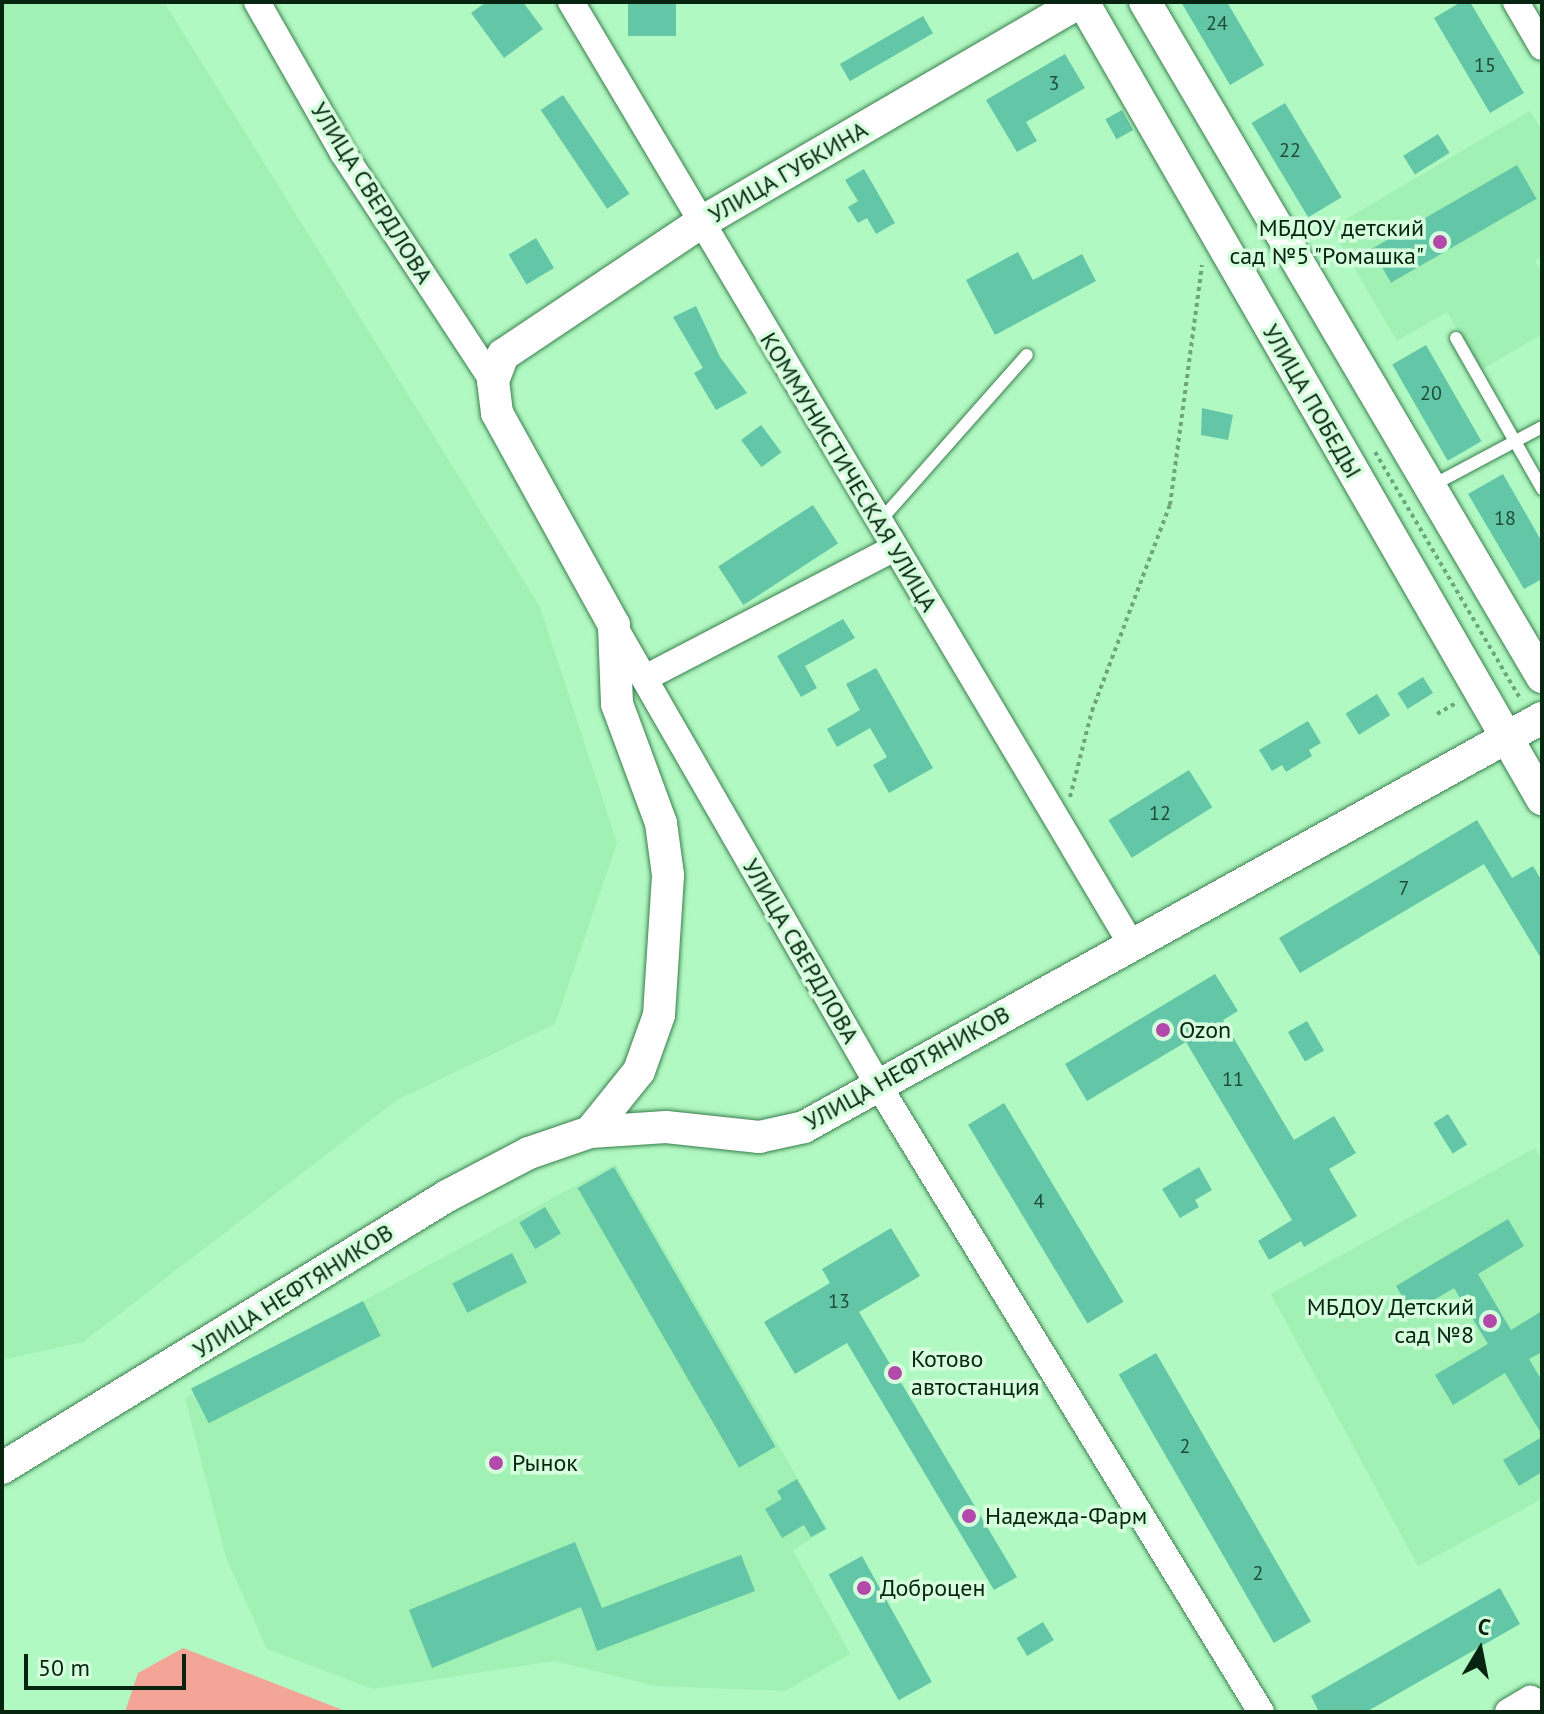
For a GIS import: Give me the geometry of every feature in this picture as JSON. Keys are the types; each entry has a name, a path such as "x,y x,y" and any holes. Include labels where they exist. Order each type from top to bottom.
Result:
{"street":[{"name":"УЛИЦА СВЕРДЛОВА","path":"257,2 343,153 498,368 497,413 614,625 880,1088 1261,1712"},
{"name":"КОММУНИСТИЧЕСКАЯ УЛИЦА","path":"571,2 1130,942"},
{"name":"УЛИЦА ГУБКИНА","path":"498,368 700,223 1082,2"},
{"name":"УЛИЦА ПОБЕДЫ","path":"1082,2 1542,799"},
{"path":"1145,2 1542,677"},
{"path":"1516,2 1542,47"},
{"path":"645,678 895,548"},
{"path":"590,1132 639,1071 659,1015 668,875 661,823 617,704 614,625"},
{"name":"УЛИЦА НЕФТЯНИКОВ","path":"2,1468 447,1196 529,1153 590,1132 666,1127 759,1137 804,1127 880,1088 1130,942 1542,718"},
{"path":"1508,1712 1530,1699 1542,1703"}],"lane":[{"path":"1456,338 1542,489"},
{"path":"879,522 1027,355"},
{"path":"1430,487 1542,427"}],"path":[{"path":"1060,825 1092,711 1170,505 1203,258"}],"shaded area":[{"path":"2,2 164,2 540,607 617,843 555,1024 397,1100 83,1342 2,1360"},
{"name":"МБДОУ детский сад №5 \"Ромашка\"","path":"1530,111 1542,131 1542,256 1535,261 1542,273 1542,334 1481,370 1447,312 1397,341 1331,228"},
{"path":"1535,1148 1542,1160 1542,1499 1418,1566 1271,1294"},
{"name":"Рынок","path":"615,1164 827,1529 793,1550 850,1654 785,1691 655,1686 554,1661 373,1689 267,1649 226,1557 185,1398"},
{"path":"183,1648 348,1712 125,1712 138,1673"}],"building":[{"path":"486,2 523,2 543,29 504,58 471,13"},
{"path":"628,2 676,2 676,36 628,36"},
{"path":"1181,2 1227,2 1264,65 1230,85"},
{"path":"1461,2 1470,2 1524,93 1490,113 1434,18"},
{"path":"923,16 933,33 850,81 840,64"},
{"path":"1065,54 1085,88 1026,122 1037,141 1017,152 986,100"},
{"path":"563,95 630,194 607,209 541,110"},
{"path":"1285,103 1342,197 1308,217 1252,123"},
{"path":"1122,110 1133,130 1117,139 1105,119"},
{"path":"1438,134 1450,153 1415,174 1403,156"},
{"path":"1517,165 1537,199 1391,283 1372,249"},
{"path":"864,169 895,223 876,234 867,218 858,223 848,207 858,201 845,180"},
{"path":"536,238 554,268 527,284 509,254"},
{"path":"1018,252 1033,280 1082,254 1096,281 995,335 966,280"},
{"path":"696,306 720,357 747,393 716,410 694,373 703,368 673,317"},
{"path":"1426,345 1482,441 1448,461 1392,364"},
{"path":"1202,408 1233,415 1228,440 1201,435"},
{"path":"761,425 781,452 761,467 741,440"},
{"path":"1503,474 1542,542 1542,579 1524,589 1468,494"},
{"path":"813,505 838,544 743,605 718,567"},
{"path":"843,619 855,638 805,666 817,688 801,697 777,656"},
{"path":"876,668 933,768 889,793 873,765 887,757 870,728 837,747 827,729 860,710 846,684"},
{"path":"1423,677 1433,693 1408,709 1398,693"},
{"path":"1377,694 1390,715 1359,735 1346,714"},
{"path":"1308,721 1321,743 1309,750 1312,756 1286,772 1282,765 1272,771 1259,750"},
{"path":"1189,770 1212,807 1132,858 1108,820"},
{"path":"1477,820 1512,878 1533,866 1542,881 1542,960 1484,864 1300,973 1279,938"},
{"path":"1215,974 1238,1011 1223,1020 1294,1140 1334,1116 1356,1153 1329,1169 1357,1216 1304,1247 1301,1241 1269,1260 1258,1241 1292,1220 1186,1042 1087,1101 1065,1064"},
{"path":"1307,1021 1324,1050 1305,1061 1288,1032"},
{"path":"1004,1103 1123,1302 1087,1323 968,1125"},
{"path":"1448,1114 1467,1145 1453,1154 1434,1123"},
{"path":"614,1167 776,1447 739,1468 578,1188"},
{"path":"1199,1167 1212,1190 1195,1200 1199,1207 1180,1218 1162,1189"},
{"path":"545,1207 561,1234 535,1249 519,1222"},
{"name":"МБДОУ Детский сад №8","path":"1508,1219 1524,1246 1478,1274 1511,1330 1542,1311 1542,1352 1529,1359 1542,1381 1542,1435 1505,1373 1453,1405 1435,1375 1488,1344 1454,1288 1412,1313 1396,1286"},
{"path":"891,1228 920,1276 859,1312 1017,1577 994,1590 847,1343 795,1374 764,1322 830,1283 822,1269"},
{"path":"512,1253 527,1282 467,1313 452,1283"},
{"path":"363,1301 381,1336 209,1423 191,1389"},
{"path":"1156,1353 1311,1621 1274,1643 1119,1374"},
{"path":"1542,1437 1542,1472 1519,1486 1503,1460"},
{"path":"797,1479 826,1529 811,1537 804,1525 782,1538 765,1509 782,1499 777,1491"},
{"path":"575,1542 602,1608 741,1555 755,1591 597,1651 581,1607 432,1668 409,1610"},
{"path":"862,1556 932,1682 899,1700 829,1574"},
{"path":"1500,1588 1520,1624 1366,1712 1319,1712 1311,1696"},
{"path":"1043,1622 1054,1640 1027,1656 1016,1638"}],"place":[{"name":"МБДОУ детский сад №5 \"Ромашка\"","path":"1440,242"},
{"name":"Ozon","path":"1163,1030"},
{"name":"МБДОУ Детский сад №8","path":"1490,1321"},
{"name":"Котово автостанция","path":"895,1373"},
{"name":"Рынок","path":"496,1463"},
{"name":"Надежда-Фарм","path":"969,1516"},
{"name":"Доброцен","path":"864,1588"}]}
